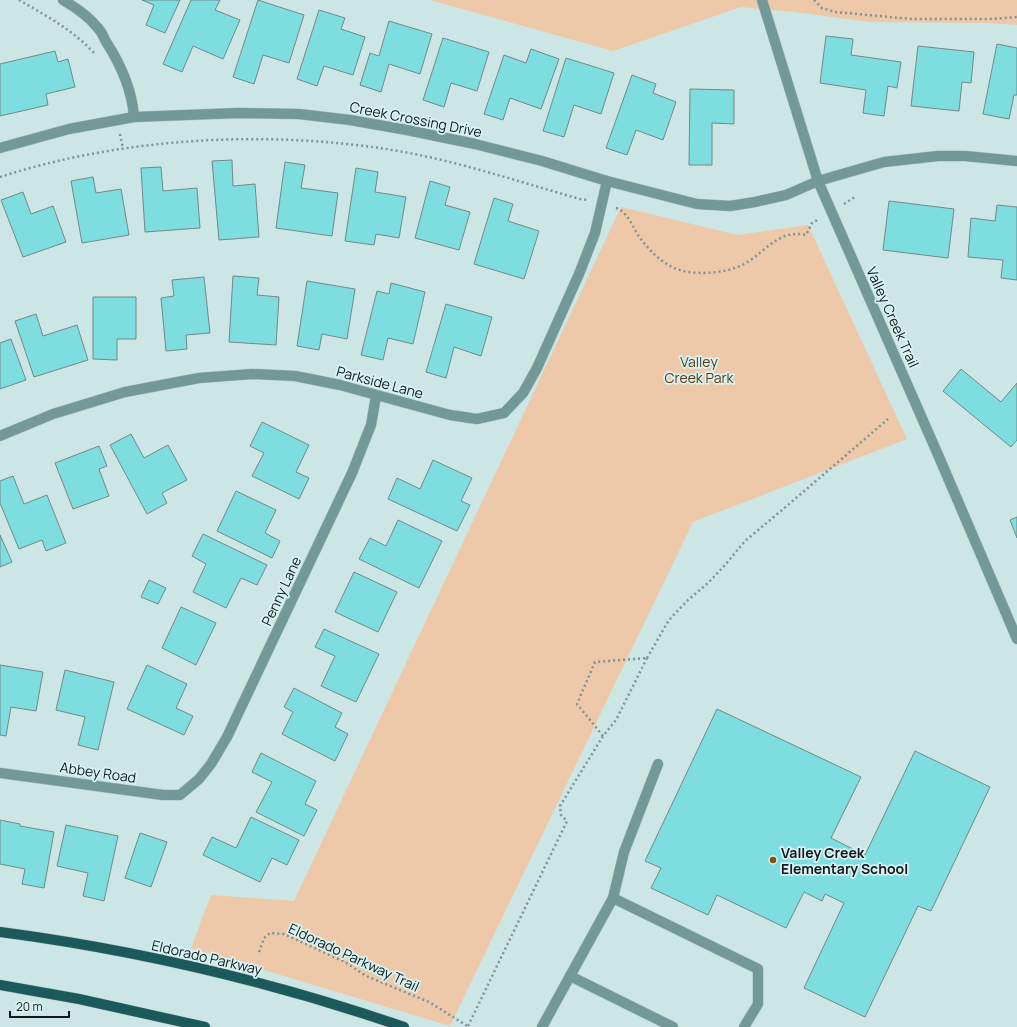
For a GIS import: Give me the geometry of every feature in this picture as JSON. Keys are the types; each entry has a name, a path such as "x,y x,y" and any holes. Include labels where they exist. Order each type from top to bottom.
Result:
{"main road":[{"name":"Eldorado Parkway","path":"0,932 82,944 216,972 334,1005 404,1027"},
{"path":"0,985 79,999 206,1027"}],"street":[{"path":"63,0 72,5 97,27 115,55 127,83 133,104 134,117"},
{"name":"Valley Creek Trail","path":"762,0 818,181 1014,626 1017,639"},
{"name":"Creek Crossing Drive","path":"0,148 69,129 134,117 238,113 299,114 350,120 475,144 542,161 607,181 697,204 730,206 786,195 818,181 884,162 938,156 958,156 1017,161"},
{"name":"Parkside Lane","path":"0,436 53,414 124,392 199,378 252,374 295,376 340,386 450,416 478,419 504,413 523,393 537,368 579,274 595,233 607,181"},
{"name":"Penny Lane","path":"189,787 199,779 227,737 266,656 352,473 371,425 376,396"},
{"path":"542,1027 614,898 624,852 658,764"},
{"name":"Abbey Road","path":"0,773 163,795 180,795 189,787"},
{"path":"614,898 758,968 758,1004 744,1027"},
{"path":"570,976 673,1027"}],"path":[{"path":"19,0 85,42 97,56"},
{"path":"814,0 822,8 835,12 912,19 990,19 1017,17"},
{"path":"118,120 123,149"},
{"path":"0,177 73,158 123,149 235,139 283,140 344,144 387,149 441,160 580,200 587,199 623,210 640,238 656,257 683,271 702,274 723,271 744,264 784,235 797,233 806,235 812,224 855,196"},
{"path":"468,1027 567,821 560,815 560,806 603,736 616,720 646,658 669,620 688,600 708,583 745,541 888,419"},
{"path":"603,736 577,704 595,662 646,658"},
{"name":"Eldorado Parkway Trail","path":"259,952 264,938 270,933 284,934 345,962 366,976 429,1002 468,1027"}],"green space":[{"path":"430,0 1017,0 1017,25 988,23 870,22 741,7 613,51"},
{"name":"Valley Creek Park","path":"621,207 738,235 808,225 907,439 693,522 450,1026 191,948 211,895 294,901"}],"building":[{"path":"142,0 180,0 165,33 146,25 154,5"},
{"path":"191,0 220,0 215,10 240,20 223,59 193,46 182,72 163,64"},
{"path":"258,0 304,15 289,63 263,55 254,84 233,77"},
{"path":"319,10 345,18 341,29 365,37 353,75 324,66 317,86 297,79"},
{"path":"389,21 432,34 420,74 389,64 381,92 360,85 370,53 379,56"},
{"path":"826,36 853,39 851,55 901,62 897,88 888,86 884,116 863,113 866,90 820,83"},
{"path":"443,38 489,52 477,91 451,83 444,107 423,100"},
{"path":"997,44 1017,48 1017,95 1014,95 1009,119 983,114"},
{"path":"918,46 974,52 971,83 962,82 959,111 911,106"},
{"path":"531,49 559,59 541,109 510,98 503,120 484,114 504,55 526,63"},
{"path":"55,51 58,62 68,59 75,87 46,94 48,105 0,116 0,64"},
{"path":"566,58 614,73 601,114 574,105 564,137 543,131"},
{"path":"632,75 656,84 653,93 676,102 663,140 636,130 627,155 606,148"},
{"path":"690,89 734,90 734,124 712,123 712,165 689,165"},
{"path":"232,160 233,186 255,184 259,237 219,240 212,161"},
{"path":"285,162 305,165 301,188 338,193 332,236 276,228"},
{"path":"161,167 163,191 197,188 200,228 145,232 141,168"},
{"path":"356,168 378,172 375,192 406,197 399,238 376,234 374,245 345,241"},
{"path":"93,177 96,193 121,189 129,235 82,243 71,181"},
{"path":"430,181 450,187 445,205 470,212 459,250 415,238"},
{"path":"23,192 31,214 53,206 66,242 23,257 1,200"},
{"path":"494,198 513,204 508,221 539,231 524,279 474,264"},
{"path":"889,201 954,209 948,258 883,250"},
{"path":"997,205 1017,207 1017,280 1001,278 1003,260 968,257 971,218 995,221"},
{"path":"233,276 259,278 257,295 279,297 276,345 229,342"},
{"path":"204,277 210,333 186,335 187,349 166,351 161,298 174,296 172,280"},
{"path":"307,281 355,289 347,339 322,334 319,350 297,346"},
{"path":"391,283 425,292 413,344 388,338 383,360 361,355 377,291 389,294"},
{"path":"93,297 136,297 136,339 117,339 117,360 93,359"},
{"path":"446,304 492,317 481,356 454,347 446,378 426,372"},
{"path":"36,314 43,336 77,325 88,360 34,377 15,321"},
{"path":"11,339 26,380 0,389 0,343"},
{"path":"961,369 1001,402 1017,383 1017,440 1011,447 943,391"},
{"path":"262,422 309,445 296,472 309,478 299,499 252,476 264,453 250,446"},
{"path":"131,434 144,458 168,445 187,480 162,493 167,503 147,514 110,445"},
{"path":"99,446 107,466 99,469 109,496 73,509 55,463"},
{"path":"433,460 472,478 461,501 470,505 457,531 388,499 397,478 420,489"},
{"path":"13,476 24,504 47,495 66,543 46,551 42,540 19,549 0,503 0,481"},
{"path":"236,491 276,510 265,533 280,541 272,558 217,531"},
{"path":"1017,517 1017,538 1010,520"},
{"path":"398,520 442,541 419,588 359,559 370,538 386,546"},
{"path":"203,534 267,565 257,585 241,578 226,608 193,592 206,564 192,556"},
{"path":"0,535 12,562 0,567"},
{"path":"354,572 397,592 378,632 335,612"},
{"path":"149,580 166,588 158,604 141,597"},
{"path":"181,607 216,623 196,665 162,648"},
{"path":"324,629 379,654 356,702 321,686 335,656 315,647"},
{"path":"0,665 43,672 36,711 11,707 6,736 0,735"},
{"path":"147,665 187,684 176,708 193,716 184,735 127,709"},
{"path":"65,670 114,682 98,750 78,745 85,717 56,710"},
{"path":"294,688 342,713 335,727 348,734 335,761 282,734 293,712 284,707"},
{"path":"717,709 861,777 831,838 865,855 915,751 990,787 931,911 918,906 865,1017 804,988 844,903 825,894 822,901 804,892 786,928 717,895 708,915 651,888 661,868 645,861"},
{"path":"261,753 316,781 305,804 317,810 304,836 256,812 272,782 252,772"},
{"path":"251,817 299,840 287,865 272,858 260,882 203,855 212,837 236,848"},
{"path":"0,820 20,824 20,826 54,832 44,888 22,884 25,869 0,864"},
{"path":"66,825 118,836 104,901 83,896 88,873 57,866"},
{"path":"140,833 167,842 151,887 125,878"}],"place":[{"name":"Valley Creek Elementary School","path":"773,860"}]}
